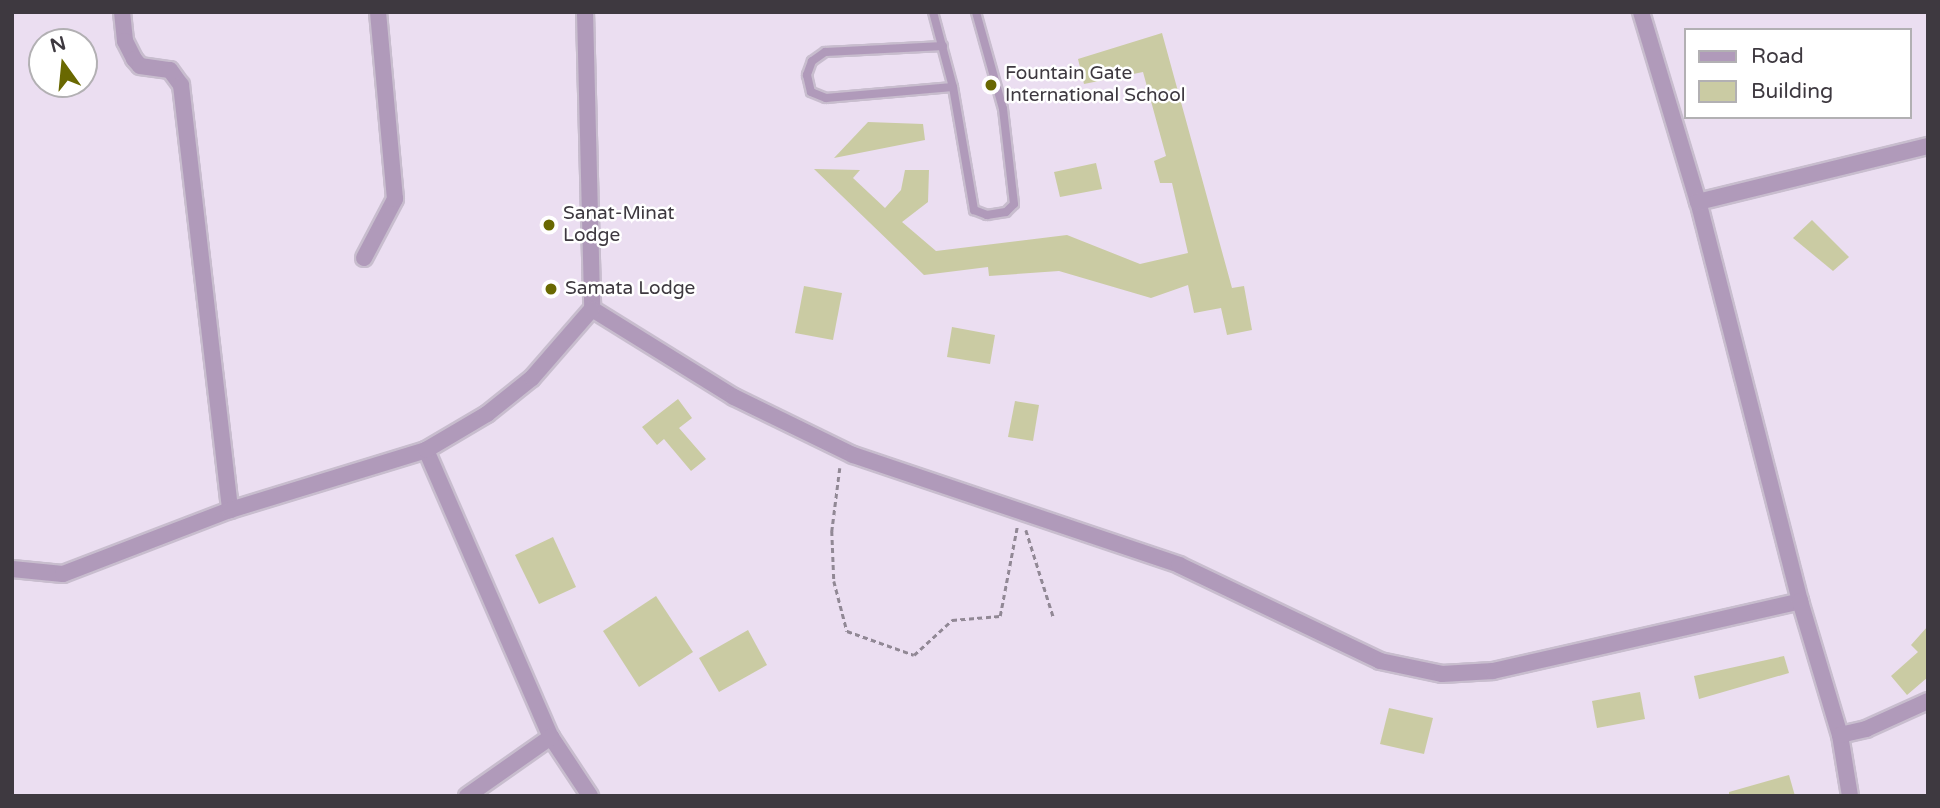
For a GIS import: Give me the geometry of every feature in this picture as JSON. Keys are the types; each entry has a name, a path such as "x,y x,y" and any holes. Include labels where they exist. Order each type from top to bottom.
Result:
{"street":[{"path":"122,12 125,41 134,59 140,66 170,69 181,85 230,510"},
{"path":"364,258 394,199 378,12"},
{"path":"12,569 63,575 230,510 426,450 487,414 532,378 592,309 585,12"},
{"path":"1642,12 1698,202 1800,601 1840,735 1850,796"},
{"path":"1698,202 1928,146"},
{"path":"592,309 734,397 853,455 1179,565 1380,661 1442,674 1493,671 1800,601"},
{"path":"426,450 551,737 590,796"},
{"path":"1840,735 1866,729 1928,701"},
{"path":"467,796 551,737"}],"lane":[{"path":"933,12 953,87 974,210 987,215 1006,212 1014,204 1003,109 976,12"},
{"path":"943,46 825,52 812,61 807,75 811,92 826,98 953,87"}],"path":[{"path":"840,464 832,531 834,581 847,631 914,655 952,620 1000,616 1020,510"},
{"path":"1020,510 1042,593 1054,619"}],"building":[{"path":"1162,33 1232,288 1244,286 1252,330 1227,335 1221,308 1194,313 1188,285 1151,298 1059,271 989,276 988,267 924,275 814,169 860,170 853,178 885,208 901,190 905,170 929,170 928,202 902,222 936,251 1067,235 1140,264 1188,253 1172,183 1160,183 1154,161 1166,156 1143,72 1084,84 1078,59"},
{"path":"868,122 923,124 925,140 834,158"},
{"path":"1096,163 1102,189 1060,197 1054,172"},
{"path":"1812,220 1849,257 1833,271 1793,238"},
{"path":"804,286 842,293 833,340 795,333"},
{"path":"952,327 995,335 990,364 947,357"},
{"path":"678,399 692,418 679,428 706,459 691,471 664,439 657,445 642,427"},
{"path":"1015,401 1039,405 1033,441 1008,437"},
{"path":"553,537 576,587 539,604 515,555"},
{"path":"656,596 693,652 639,687 603,631"},
{"path":"1928,626 1928,677 1907,695 1891,676 1918,652 1911,645"},
{"path":"748,630 767,665 719,692 699,658"},
{"path":"1784,656 1789,673 1699,699 1694,676"},
{"path":"1640,692 1645,719 1597,728 1592,701"},
{"path":"1389,708 1433,718 1424,754 1380,744"},
{"path":"1789,775 1795,796 1729,796 1729,792"}],"place":[{"name":"Fountain Gate International School","path":"991,85"},
{"name":"Sanat-Minat Lodge","path":"549,225"},
{"name":"Samata Lodge","path":"551,289"}]}
